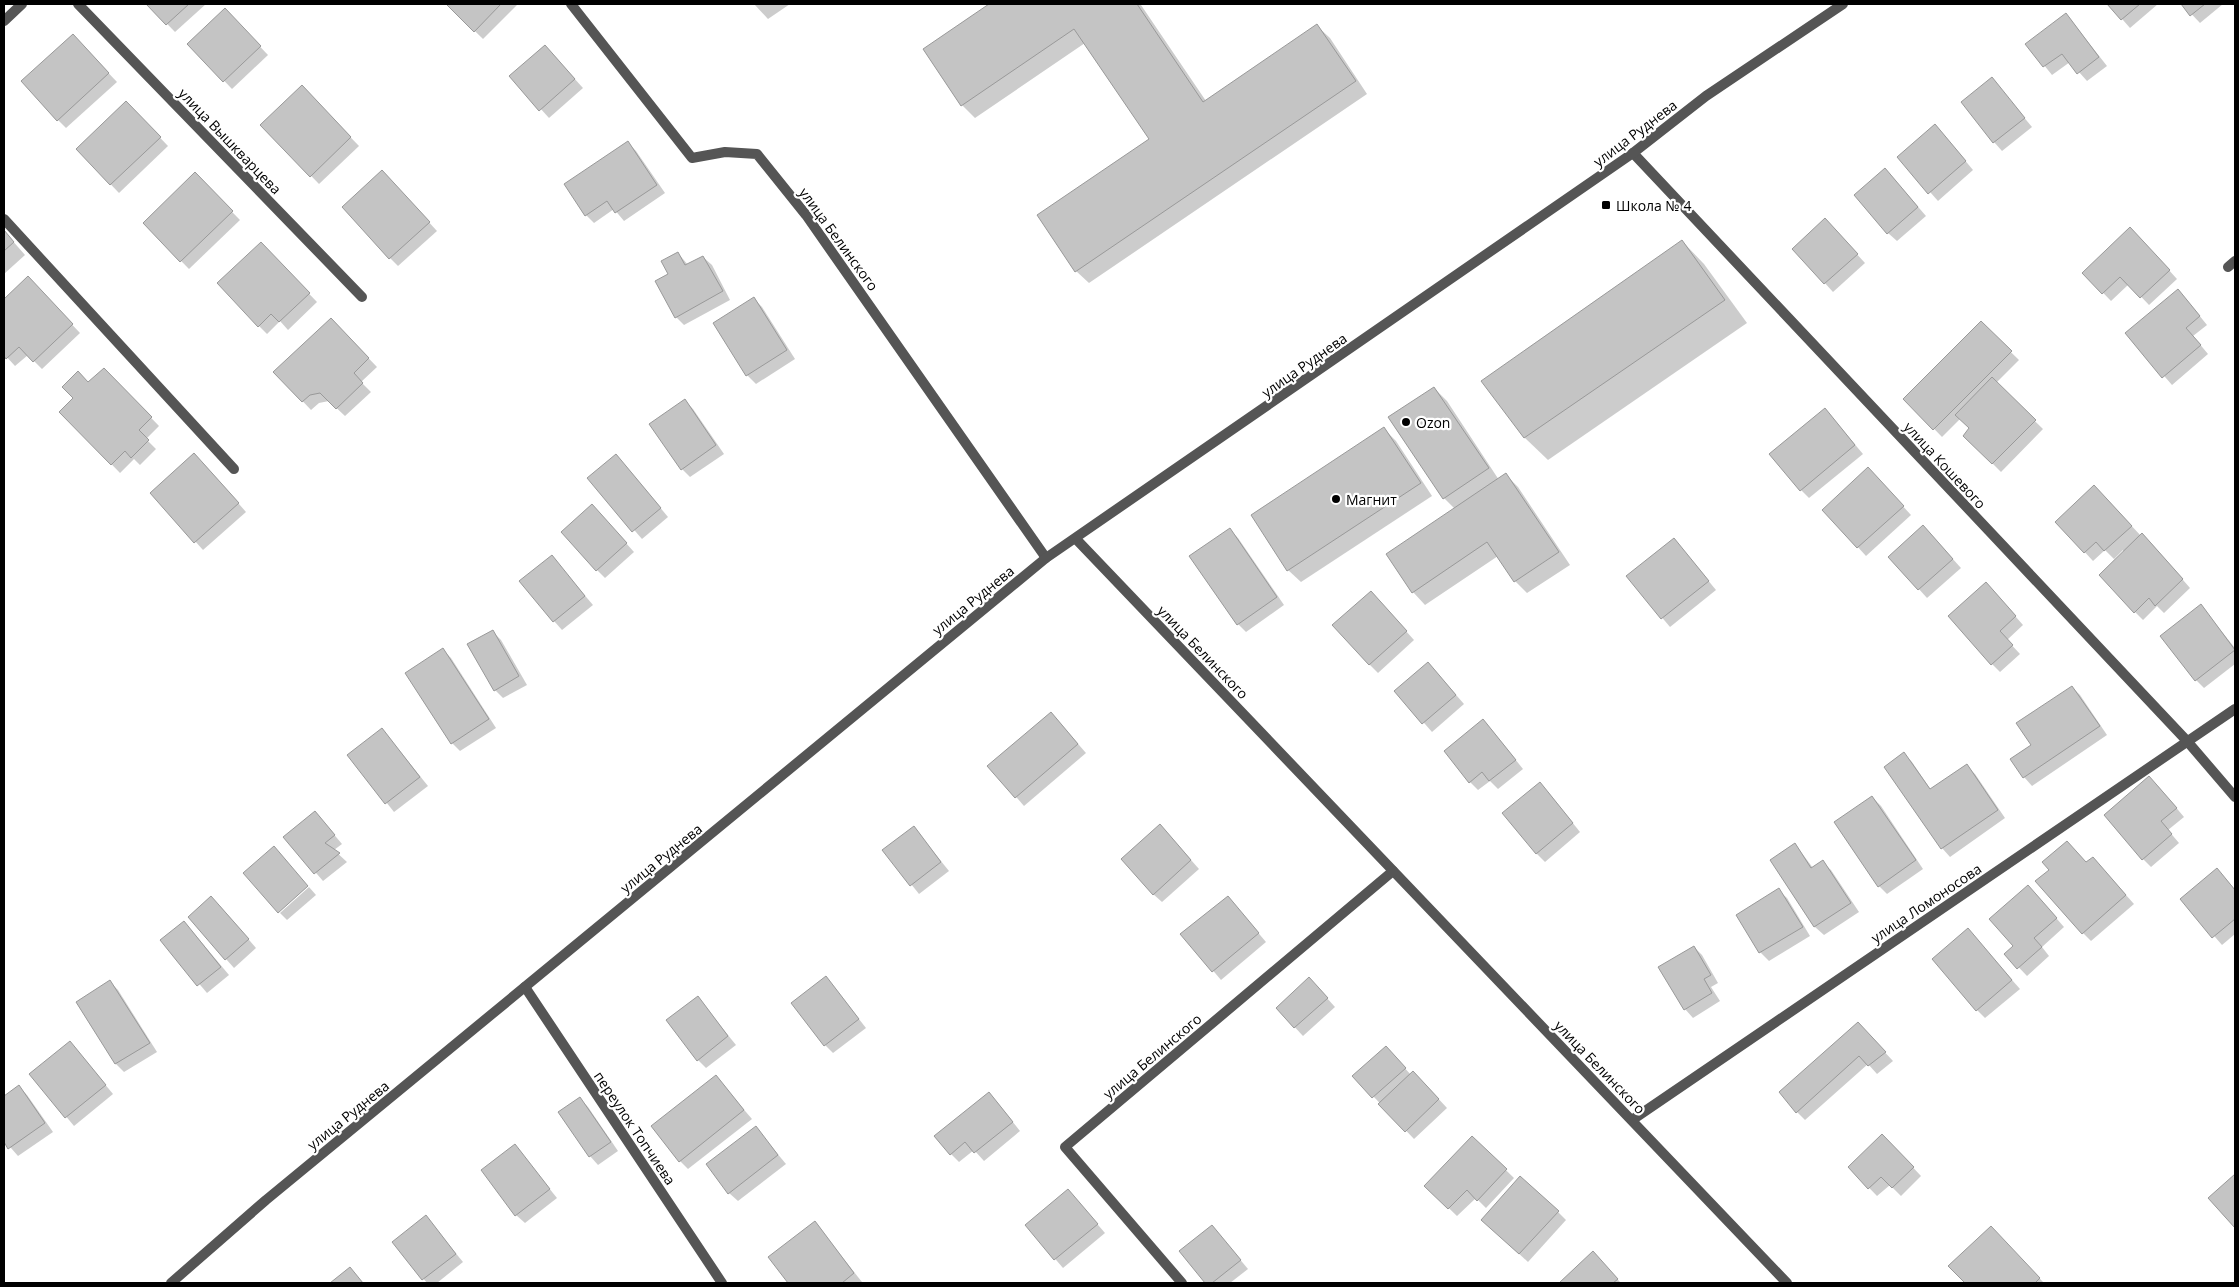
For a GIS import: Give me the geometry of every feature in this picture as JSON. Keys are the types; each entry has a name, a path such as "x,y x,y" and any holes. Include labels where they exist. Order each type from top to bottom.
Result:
{"street":[{"path":"4,21 22,4"},
{"name":"улица Вышкварцева","path":"78,4 362,297"},
{"name":"улица Белинского","path":"571,4 692,158 725,152 757,154 806,215 1046,558"},
{"name":"улица Руднева","path":"171,1283 266,1200 1046,558 1633,153 1706,96 1843,4"},
{"name":"улица Кошевого","path":"1633,153 2187,741 2235,797"},
{"path":"4,219 234,469"},
{"name":"улица Белинского","path":"1076,539 1787,1283"},
{"name":"улица Ломоносова","path":"1632,1120 2235,708"},
{"name":"улица Белинского","path":"1182,1283 1066,1147 1393,871"},
{"name":"переулок Топчиева","path":"525,987 722,1283"}],"building":[{"path":"146,4 189,4 166,25"},
{"path":"446,4 501,4 474,32"},
{"path":"989,4 1137,4 1203,102 1317,24 1356,81 1075,272 1037,215 1149,139 1074,29 961,106 923,49"},
{"path":"2107,4 2140,4 2121,20"},
{"path":"2181,4 2205,4 2190,16"},
{"path":"225,8 261,46 223,82 187,44"},
{"path":"2066,13 2099,57 2077,74 2062,54 2043,67 2025,44"},
{"path":"73,34 109,73 57,121 21,81"},
{"path":"545,45 575,79 539,111 509,76"},
{"path":"1992,77 2025,118 1993,143 1961,102"},
{"path":"302,85 351,137 310,177 260,125"},
{"path":"126,101 161,137 110,185 76,149"},
{"path":"1935,124 1966,161 1928,194 1897,157"},
{"path":"628,141 657,185 615,213 607,201 585,216 564,184"},
{"path":"1885,168 1918,207 1887,234 1854,195"},
{"path":"382,170 430,222 389,259 342,207"},
{"path":"195,172 233,211 180,262 143,223"},
{"path":"1825,218 1858,254 1824,284 1792,249"},
{"path":"2130,227 2170,270 2140,298 2120,277 2102,294 2082,273"},
{"path":"4,230 14,242 4,251"},
{"path":"1682,240 1725,300 1524,438 1481,381"},
{"path":"261,242 310,293 279,322 271,314 258,327 217,283"},
{"path":"678,252 685,265 703,256 723,291 675,318 655,281 668,274 661,261"},
{"path":"28,276 73,324 33,362 19,347 6,359 4,356 4,299"},
{"path":"2178,289 2200,316 2186,328 2201,345 2162,378 2125,333"},
{"path":"754,297 787,350 746,376 713,323"},
{"path":"331,318 369,358 354,373 363,383 336,409 320,393 310,395 302,402 273,372"},
{"path":"1981,321 2012,351 1933,430 1903,399"},
{"path":"104,368 152,417 139,430 149,440 131,458 125,451 111,465 59,412 73,398 62,387 78,371 88,382"},
{"path":"1992,377 2036,420 1992,464 1963,436 1969,428 1955,415"},
{"path":"1434,387 1489,468 1443,499 1388,417"},
{"path":"685,399 716,445 681,470 649,424"},
{"path":"1825,408 1855,445 1800,491 1769,454"},
{"name":"Магнит","path":"1384,427 1421,483 1287,571 1251,515"},
{"path":"194,453 239,503 194,543 150,493"},
{"path":"616,454 661,508 632,532 587,478"},
{"path":"1868,467 1904,506 1857,548 1822,510"},
{"path":"1506,473 1559,552 1514,582 1487,542 1412,593 1386,554"},
{"path":"2094,485 2132,526 2104,551 2096,542 2084,553 2055,522"},
{"path":"592,504 627,543 596,571 561,532"},
{"path":"1923,525 1953,559 1918,590 1888,557"},
{"path":"1230,528 1277,597 1237,625 1189,556"},
{"path":"2142,533 2183,579 2155,606 2149,598 2134,613 2099,575"},
{"path":"1674,538 1709,581 1661,619 1626,576"},
{"path":"552,555 585,596 553,622 519,581"},
{"path":"1986,582 2016,616 2000,631 2013,645 1991,665 1948,616"},
{"path":"1371,591 1407,631 1369,665 1332,625"},
{"path":"2201,604 2235,650 2195,681 2160,636"},
{"path":"493,630 519,676 494,691 467,644"},
{"path":"443,648 489,719 451,744 405,673"},
{"path":"1428,662 1456,695 1422,724 1394,691"},
{"path":"2072,686 2100,726 2023,778 2010,759 2031,745 2016,723"},
{"path":"1051,712 1078,744 1015,798 987,766"},
{"path":"1483,719 1516,760 1489,781 1482,772 1469,783 1444,751"},
{"path":"382,728 420,777 385,804 347,755"},
{"path":"1904,752 1930,789 1967,764 1998,810 1941,849 1884,767"},
{"path":"2149,776 2177,808 2161,821 2172,834 2142,860 2104,815"},
{"path":"1540,782 1573,823 1536,854 1502,813"},
{"path":"1872,796 1916,860 1878,887 1834,822"},
{"path":"315,811 335,835 325,843 340,853 314,874 283,837"},
{"path":"1160,824 1191,860 1153,895 1121,859"},
{"path":"914,826 941,862 910,886 882,850"},
{"path":"2067,841 2086,862 2093,857 2126,895 2082,934 2035,881 2049,870 2042,862"},
{"path":"1795,843 1811,868 1823,860 1851,903 1814,927 1770,860"},
{"path":"274,846 308,886 278,913 243,873"},
{"path":"2217,868 2235,890 2235,919 2212,938 2180,899"},
{"path":"2028,885 2057,918 2034,938 2042,947 2017,969 2004,954 2013,946 1989,919"},
{"path":"1779,888 1803,927 1759,953 1736,915"},
{"path":"211,896 249,939 225,960 188,917"},
{"path":"1228,896 1259,933 1212,972 1180,934"},
{"path":"184,921 221,967 197,986 160,940"},
{"path":"1968,928 2012,980 1976,1011 1932,959"},
{"path":"1694,946 1711,975 1704,979 1712,993 1684,1010 1658,967"},
{"path":"826,976 859,1019 824,1046 791,1003"},
{"path":"1309,977 1328,998 1294,1028 1276,1008"},
{"path":"110,980 150,1043 115,1064 76,1002"},
{"path":"698,996 728,1036 697,1061 666,1020"},
{"path":"1858,1022 1886,1052 1868,1066 1859,1056 1796,1113 1779,1092"},
{"path":"70,1041 106,1085 65,1118 29,1074"},
{"path":"1386,1046 1406,1068 1372,1098 1352,1076"},
{"path":"1413,1071 1439,1099 1405,1132 1378,1104"},
{"path":"716,1075 744,1110 679,1162 651,1126"},
{"path":"19,1085 45,1123 8,1149 4,1142 4,1096"},
{"path":"989,1092 1013,1122 974,1153 965,1142 950,1155 934,1136"},
{"path":"580,1097 611,1142 589,1157 558,1112"},
{"path":"756,1126 778,1155 728,1194 706,1164"},
{"path":"1882,1134 1914,1167 1892,1188 1881,1177 1868,1189 1848,1167"},
{"path":"1472,1136 1507,1169 1477,1201 1467,1190 1448,1209 1424,1186"},
{"path":"515,1144 550,1189 515,1216 481,1170"},
{"path":"2235,1174 2235,1228 2208,1198"},
{"path":"1520,1176 1559,1211 1519,1254 1481,1220"},
{"path":"1068,1189 1098,1224 1054,1260 1025,1225"},
{"path":"426,1215 456,1254 422,1280 392,1242"},
{"path":"815,1221 854,1273 842,1283 788,1283 768,1257"},
{"path":"1212,1225 1241,1260 1212,1283 1205,1283 1179,1251"},
{"path":"1991,1226 2040,1278 2035,1283 1965,1283 1948,1266"},
{"path":"1593,1251 1618,1279 1613,1283 1559,1283"},
{"path":"350,1267 363,1283 330,1283"}],"place":[{"name":"Школа № 4","path":"1606,205"},
{"name":"Ozon","path":"1406,422"},
{"name":"Магнит","path":"1336,499"}]}
